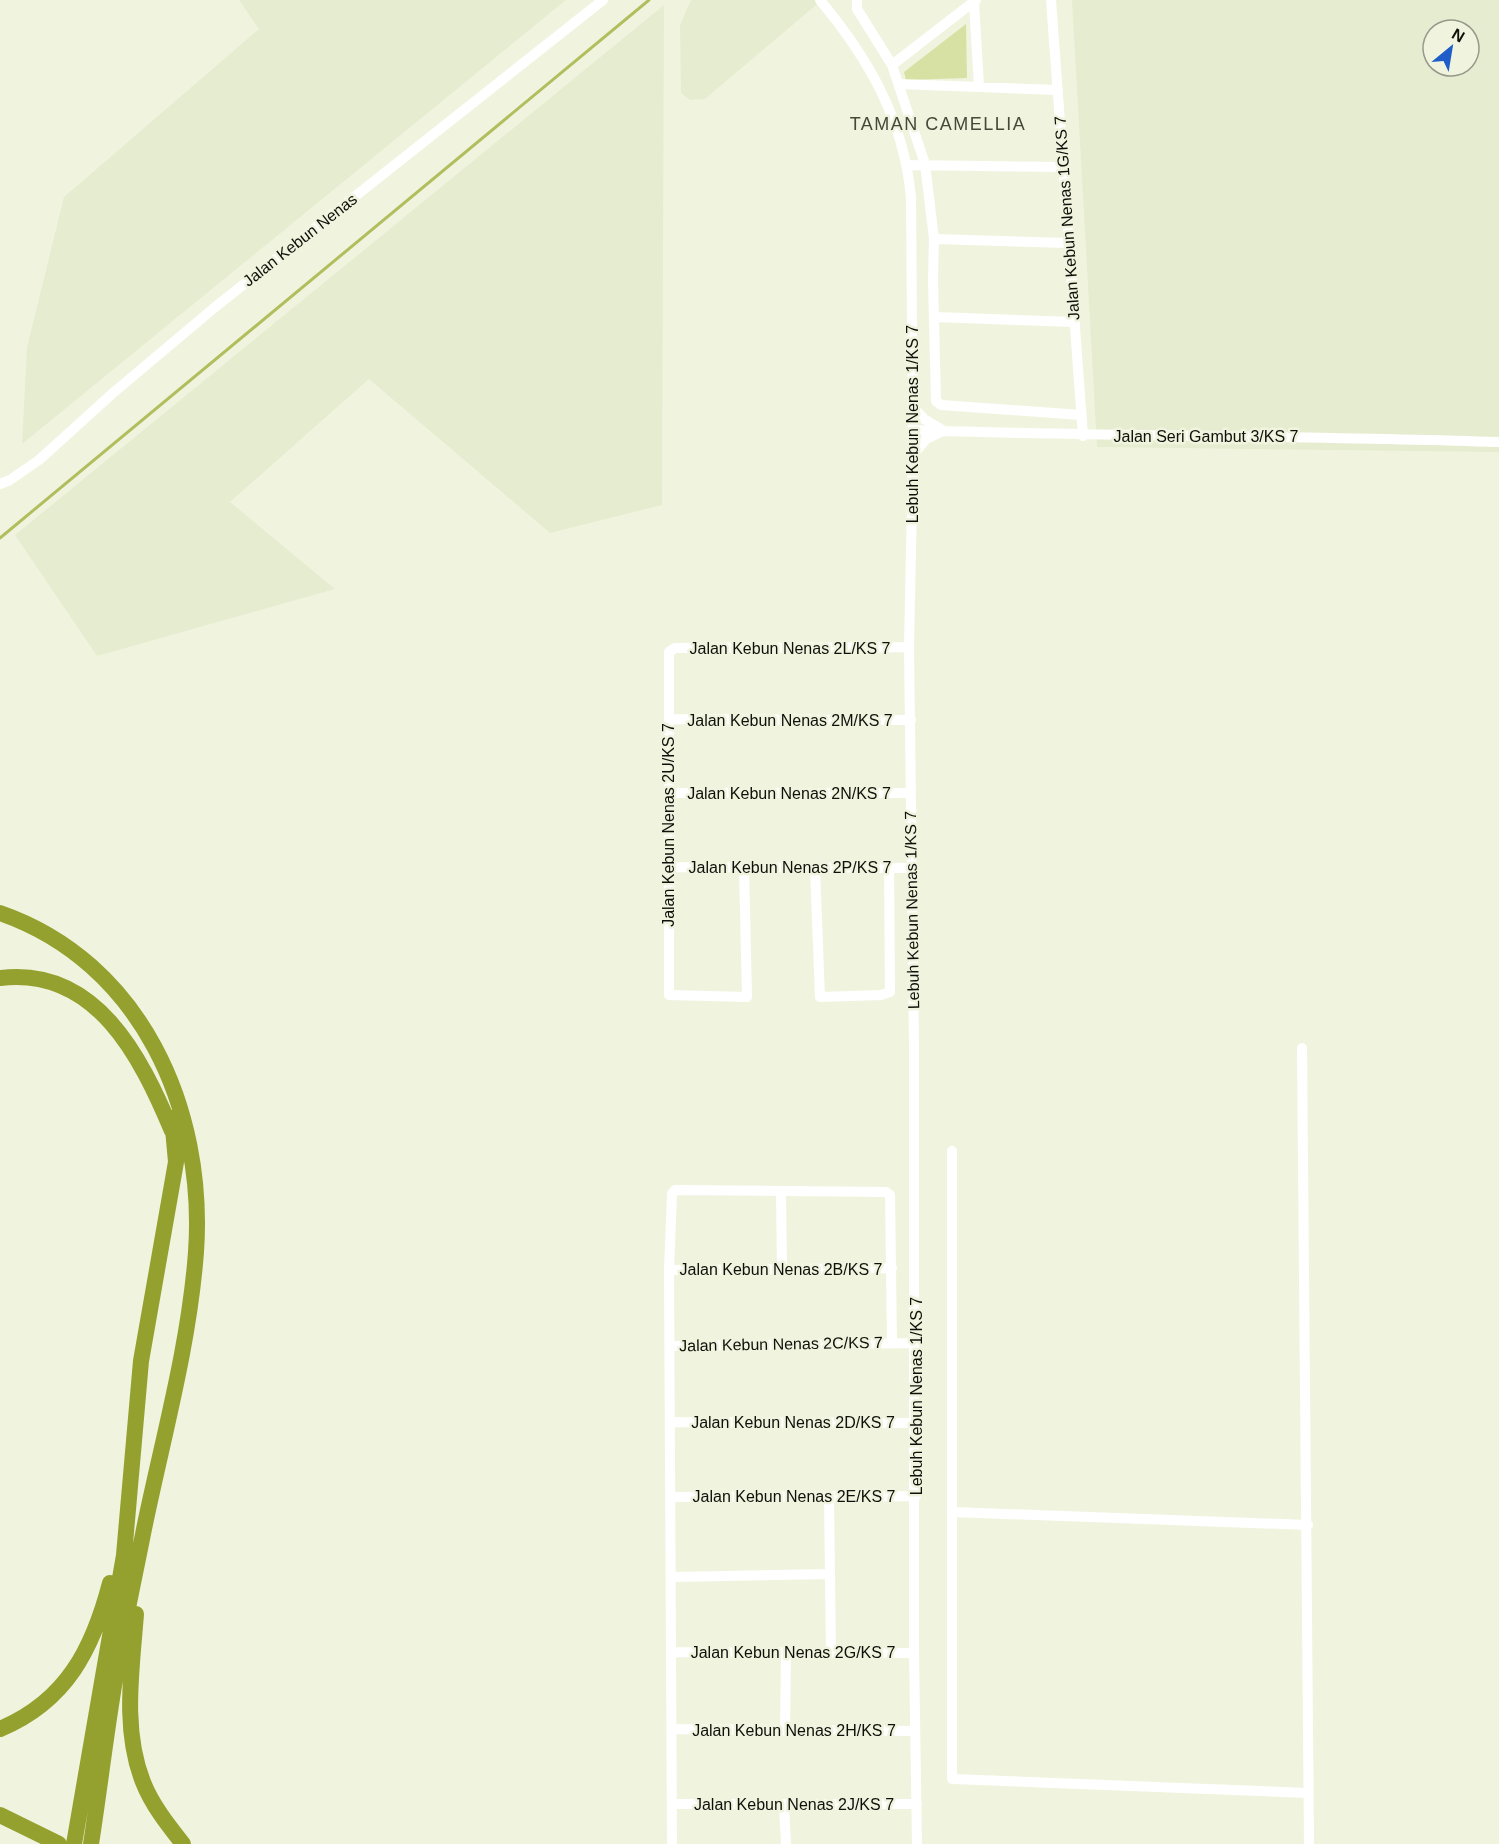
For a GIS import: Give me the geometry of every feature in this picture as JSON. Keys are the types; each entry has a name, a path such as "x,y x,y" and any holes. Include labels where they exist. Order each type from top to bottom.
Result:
{"highway":[{"path":"0,913 30,925 78,954 130,1005 155,1045 169,1075 192,1161 196,1187 196,1250 190,1309 120,1651 74,1844"},
{"path":"0,978 24,977 45,981 80,996 106,1015 128,1042 146,1073 175,1137"},
{"path":"91,1844 129,1508 141,1361 171,1203 176,1162 170,1107 158,1072 122,1012"},
{"path":"0,1729 26,1716 52,1696 85,1653 102,1613 129,1508"},
{"path":"141,1547 131,1682 131,1733 143,1782 163,1817 183,1844"},
{"path":"0,1815 59,1844"}],"street":[{"name":"Jalan Kebun Nenas","path":"0,484 10,480 39,460 113,393 239,288 603,0"},
{"name":"Lebuh Kebun Nenas 1/KS 7","path":"820,0 846,34 878,84 908,165 913,237 913,455 909,647 916,1343 914,1653 917,1844"},
{"path":"857,0 857,9 892,65 925,164 934,239 936,401 941,405 1081,415"},
{"name":"Jalan Kebun Nenas 1G/KS 7","path":"1051,0 1083,436"},
{"path":"892,65 975,1"},
{"path":"975,1 979,87"},
{"path":"899,84 1058,90"},
{"path":"908,165 1063,167"},
{"path":"934,239 1068,243"},
{"path":"934,317 1074,322"},
{"path":"913,407 924,419 944,431"},
{"name":"Jalan Seri Gambut 3/KS 7","path":"913,430 1083,436 1279,436 1499,442"},
{"path":"913,455 926,439 944,431"},
{"name":"Jalan Kebun Nenas 2L/KS 7","path":"671,650 909,647"},
{"name":"Jalan Kebun Nenas 2U/KS 7","path":"671,650 668,993 674,997 747,997 744,867"},
{"name":"Jalan Kebun Nenas 2M/KS 7","path":"669,719 911,720"},
{"name":"Jalan Kebun Nenas 2N/KS 7","path":"668,793 911,793"},
{"name":"Jalan Kebun Nenas 2P/KS 7","path":"668,867 912,868"},
{"path":"815,868 820,997 888,994 890,989 890,868"},
{"path":"1302,1048 1308,1525 1307,1794 1309,1844"},
{"path":"952,1151 952,1779 1307,1794"},
{"path":"672,1844 672,1497 669,1270 670,1198 675,1190 886,1192 890,1195 892,1343"},
{"path":"781,1191 782,1269"},
{"name":"Jalan Kebun Nenas 2B/KS 7","path":"669,1270 892,1268"},
{"name":"Jalan Kebun Nenas 2C/KS 7","path":"670,1346 916,1343"},
{"name":"Jalan Kebun Nenas 2D/KS 7","path":"671,1422 916,1423"},
{"name":"Jalan Kebun Nenas 2E/KS 7","path":"672,1497 916,1496"},
{"path":"829,1497 831,1653"},
{"path":"952,1512 1308,1525"},
{"path":"672,1578 830,1574"},
{"name":"Jalan Kebun Nenas 2G/KS 7","path":"672,1652 914,1653"},
{"path":"785,1731 786,1652"},
{"name":"Jalan Kebun Nenas 2H/KS 7","path":"673,1729 915,1731"},
{"name":"Jalan Kebun Nenas 2J/KS 7","path":"672,1804 917,1804"},
{"path":"784,1805 786,1844"}],"shaded area":[{"path":"239,0 566,0 22,444 27,347 64,197 259,29"},
{"path":"691,0 822,0 705,99 690,100 681,93 680,25"},
{"path":"1072,0 1499,0 1499,452 1097,447"},
{"path":"664,5 662,505 550,533 369,379 230,502 335,589 97,656 15,535"}],"green space":[{"path":"966,24 967,78 906,80 904,72"}],"waterway":[{"path":"0,538 649,0"}],"district":[{"name":"TAMAN CAMELLIA","path":"938,124"}]}
